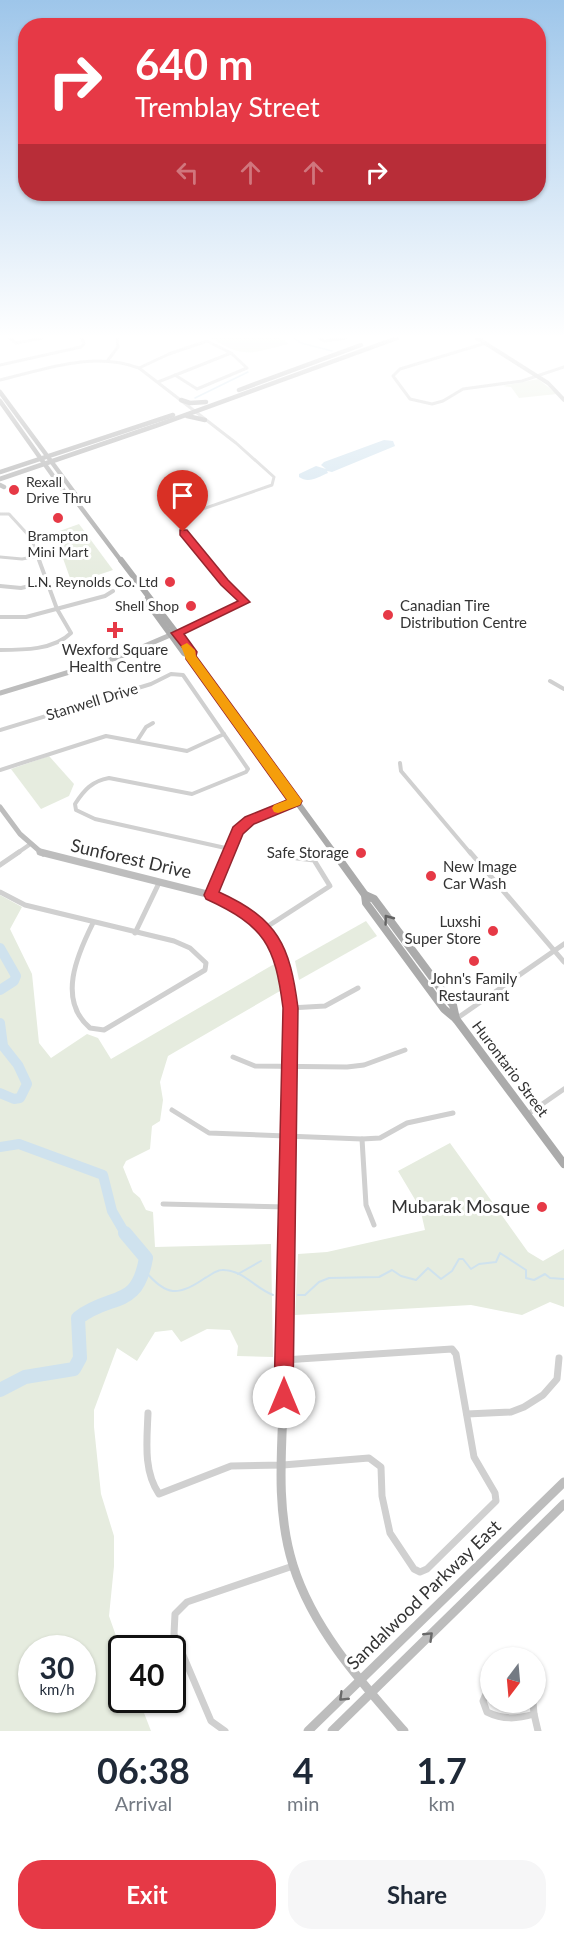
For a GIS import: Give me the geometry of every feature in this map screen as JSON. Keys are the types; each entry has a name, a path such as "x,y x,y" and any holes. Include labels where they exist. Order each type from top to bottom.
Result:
{"main road":[{"name":"Hurontario Street","path":"12,419 68,497 76,501 148,597 147,602 174,634 184,653 190,656 365,895 366,903 444,1009 456,1019 564,1164"},
{"name":"Hurontario Street","path":"20,419 76,495 76,501"},
{"path":"0,472 165,419"},
{"path":"0,479 45,465 167,419"},
{"path":"200,419 205,420"},
{"path":"39,444 51,451 72,448"},
{"path":"20,465 33,456 31,446"},
{"path":"62,476 61,463 74,454"},
{"path":"15,474 39,471 53,477"}],"street":[{"path":"0,693 119,657 245,602 224,582 183,532 182,524 185,518 194,512 272,484 275,480 236,443 205,420"},
{"path":"0,514 6,513 31,538 57,609 70,633 69,637 24,650 0,650"},
{"path":"0,557 22,559 38,556"},
{"path":"0,586 21,588 47,582"},
{"path":"0,618 16,619 105,596 113,591"},
{"name":"Stanwell Drive","path":"0,730 151,684 177,673 183,675 224,734"},
{"path":"550,681 564,689"},
{"path":"137,741 146,727 153,723"},
{"path":"0,770 106,736 187,750 224,734 248,769 243,775 192,794 109,778 102,779 88,785 75,804 76,810 95,819 230,849"},
{"path":"400,763 401,771 412,785 564,962"},
{"path":"211,895 237,831 249,821 296,801"},
{"name":"Sunforest Drive","path":"0,807 18,834 29,845 45,855 211,895 239,908 265,928 283,961 290,1008 283,1465 285,1538 293,1566 328,1634 370,1693 404,1731"},
{"path":"0,864 29,845"},
{"path":"265,928 330,886 314,860 297,858"},
{"path":"135,933 159,883"},
{"path":"0,892 25,905 174,941 190,948 206,963 205,970 104,1030 88,1029 73,1004 73,965 93,923"},
{"path":"456,1019 564,944"},
{"path":"290,1008 325,1006 358,988"},
{"path":"233,1057 255,1066 364,1065 405,1050"},
{"path":"528,1114 564,1089"},
{"path":"172,1110 209,1133 362,1139 380,1138 407,1123 453,1113"},
{"path":"362,1139 366,1205 374,1225"},
{"path":"163,1204 286,1207"},
{"path":"148,1413 147,1443 153,1487 159,1494 231,1466 283,1465 369,1458 377,1462 381,1467 382,1496 390,1533 414,1569 420,1572 428,1569 496,1501 495,1493 474,1457 456,1354 452,1349 284,1360"},
{"path":"467,1414 511,1412 524,1407 543,1395 557,1379 559,1358"},
{"name":"Sandalwood Parkway East","path":"308,1731 564,1482"},
{"name":"Sandalwood Parkway East","path":"332,1731 564,1504"},
{"path":"225,1731 211,1722 174,1634 175,1614 187,1602 293,1566"},
{"path":"488,1713 496,1718 518,1719 534,1714 538,1731"}],"shaded area":[{"path":"79,524 113,570 56,589 53,582 70,578 54,533"},
{"path":"49,756 74,784 69,796 41,809 11,769"},
{"path":"0,895 22,907 10,929 32,974 39,1043 51,1058 87,1034 98,1038 111,1059 276,963 280,991 168,1056 160,1082 163,1100 160,1121 152,1126 150,1149 126,1161 123,1167 133,1192 140,1198 146,1210 153,1212 155,1247 271,1244 273,1357 237,1356 238,1346 230,1330 207,1329 181,1342 172,1330 155,1332 137,1361 117,1348 94,1410 101,1494 114,1536 114,1566 109,1616 116,1635 108,1635 108,1713 144,1713 151,1731 0,1731"},
{"path":"366,921 377,936 299,980 295,961"},
{"path":"450,1143 528,1252 543,1261 564,1249 564,1307 550,1302 522,1315 471,1305 295,1315 298,1254 327,1252 425,1230 420,1208 398,1171"}],"water":[{"path":"384,440 393,441 395,446 332,472 327,471 328,473 313,479 306,480 299,477 299,474 316,466 326,469 321,465 324,462"}],"waterway":[{"path":"0,948 16,976 14,981 0,990"},
{"path":"0,1023 3,1046 18,1065 27,1084 20,1098 14,1099 0,1093"},
{"path":"0,1147 19,1144 103,1175 112,1211 126,1235"},
{"path":"0,1390 25,1377 74,1369 80,1358 78,1318 90,1310 129,1293 136,1286 142,1274 146,1258 125,1233"},
{"path":"298,1295 305,1295 319,1282 329,1278 379,1277 392,1270 401,1276 416,1280 428,1268 441,1279 452,1271 459,1259 463,1259 471,1269 479,1264 496,1262 500,1253 526,1270 526,1278 534,1280 545,1274 550,1278 564,1279"},
{"path":"238,1274 261,1261"},
{"path":"145,1271 159,1285 173,1291 187,1288 218,1271 238,1274"},
{"path":"238,1274 273,1295"}],"slow traffic":[{"path":"187,646 191,652 190,656 296,801 278,808"}],"place":[{"name":"Rexall Drive Thru","path":"14,490"},
{"name":"Brampton Mini Mart","path":"58,518"},
{"name":"L.N. Reynolds Co. Ltd","path":"170,582"},
{"name":"Shell Shop","path":"191,606"},
{"name":"Canadian Tire Distribution Centre","path":"388,615"},
{"name":"Wexford Square Health Centre","path":"115,630"},
{"name":"Safe Storage","path":"361,853"},
{"name":"New Image Car Wash","path":"431,876"},
{"name":"Luxshi Super Store","path":"493,931"},
{"name":"John's Family Restaurant","path":"474,961"},
{"name":"Mubarak Mosque","path":"542,1207"}],"route":[{"path":"183,532 224,582 245,602 177,633 191,652 190,656 296,801 249,821 237,831 211,895 239,908 265,928 283,961 287,980 290,1008 284,1397"}]}
